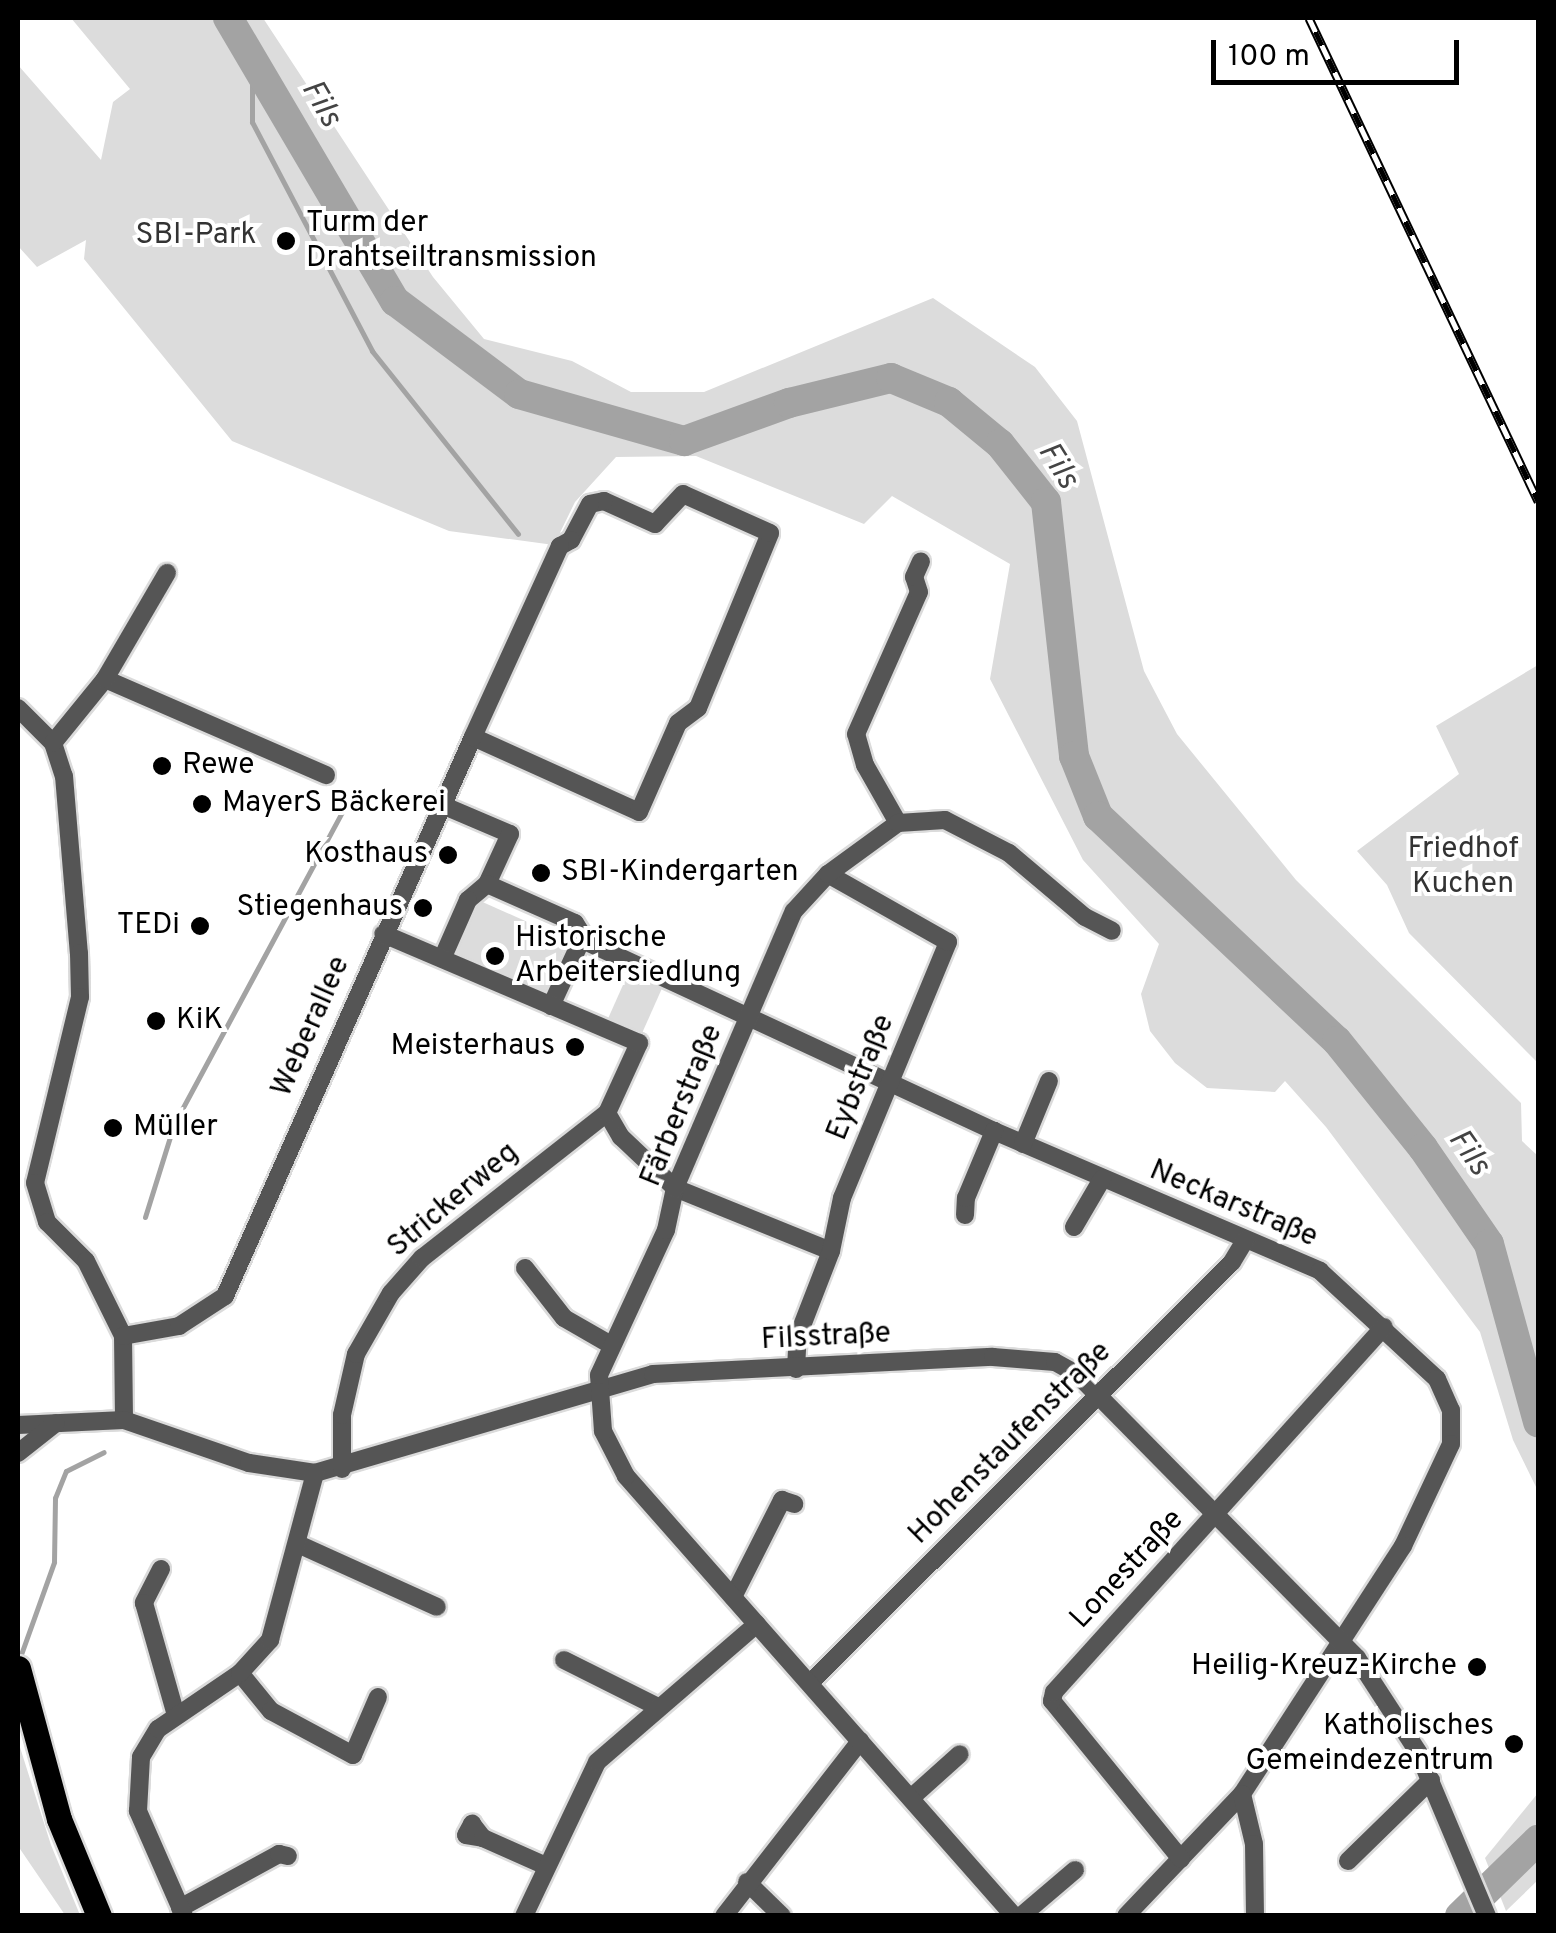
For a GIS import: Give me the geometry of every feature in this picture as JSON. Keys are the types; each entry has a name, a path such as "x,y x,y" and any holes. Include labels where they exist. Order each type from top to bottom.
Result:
{"main road":[{"path":"20,1679 59,1819 98,1916"}],"street":[{"name":"Weberallee","path":"122,1336 179,1326 225,1296 383,934 501,673 560,546 571,540 590,504 604,501 655,524 684,494 770,533 768,548 698,708 678,723 639,812 473,736"},
{"path":"921,561 914,576 918,592 856,734 865,765 898,823 945,820 992,843 1112,931"},
{"path":"53,743 105,679 167,573"},
{"path":"105,679 326,775"},
{"path":"18,708 53,743 68,802 80,997 35,1184 47,1222 86,1262 122,1336 124,1420"},
{"path":"442,805 510,834 487,884 468,900 442,958"},
{"name":"Färberstraße","path":"598,1388 611,1345 666,1230 675,1188 794,911 828,874 898,823"},
{"name":"Eybstraße","path":"796,1369 798,1336 830,1251 842,1198 948,942 828,874"},
{"name":"Neckarstraße","path":"487,884 575,924 582,939 994,1132 1320,1271 1437,1378 1454,1427 1434,1491 1242,1794 1126,1916"},
{"path":"383,934 639,1043 607,1113 622,1137 675,1188 830,1251"},
{"path":"551,1006 582,939"},
{"path":"1023,1144 1050,1081"},
{"name":"Strickerweg","path":"342,1469 342,1416 356,1354 391,1293 422,1258 607,1113"},
{"path":"965,1215 966,1198 994,1132"},
{"name":"Neckarstraße","path":"1074,1228 1102,1179"},
{"name":"Hohenstaufenstraße","path":"810,1683 1232,1262 1245,1240"},
{"path":"525,1268 564,1318 611,1345"},
{"name":"Lonestraße","path":"1181,1859 1052,1701 1058,1684 1384,1327"},
{"name":"Filsstraße","path":"18,1425 124,1420 250,1464 315,1472 342,1469 653,1374 1038,1358 1078,1375 1338,1640 1386,1700 1431,1780 1487,1916"},
{"path":"598,1388 612,1453 733,1597 1017,1916 1074,1870"},
{"path":"18,1453 56,1423"},
{"path":"288,1856 279,1854 182,1912 138,1811 136,1781 158,1729 240,1673 270,1640 300,1545 315,1472"},
{"path":"733,1597 782,1500 794,1504"},
{"path":"300,1545 437,1608"},
{"path":"161,1569 144,1604 176,1715"},
{"path":"524,1916 583,1782 656,1706 757,1624"},
{"path":"564,1660 656,1706"},
{"path":"240,1673 271,1710 353,1755 378,1696"},
{"path":"724,1916 860,1740"},
{"path":"912,1797 960,1754"},
{"path":"1348,1861 1431,1780"},
{"path":"1242,1794 1254,1844 1255,1916"},
{"path":"483,1838 546,1866"},
{"path":"747,1882 782,1916"}],"green space":[{"name":"SBI-Park","path":"71,18 263,18 433,277 484,339 572,361 631,392 704,392 933,298 1035,367 1077,421 1144,671 1177,734 1296,880 1521,1103 1522,1141 1538,1156 1538,1491 1513,1440 1480,1332 1326,1127 1285,1081 1275,1092 1207,1088 1175,1063 1150,1031 1141,994 1159,944 1083,860 990,679 1010,564 892,496 864,524 696,456 616,457 575,502 554,545 449,531 232,441 84,259 86,240 37,267 18,246 18,65 101,160 113,102 130,89"},
{"name":"Friedhof Kuchen","path":"1538,665 1538,1063 1409,933 1387,885 1357,851 1459,774 1436,726"},
{"path":"478,900 568,940 544,994 454,954"},
{"path":"631,967 665,982 641,1035 607,1020"},
{"path":"18,1741 51,1845 80,1915 65,1915 18,1846"},
{"path":"1538,1793 1538,1880 1506,1911 1485,1858"}],"waterway":[{"name":"Fils","path":"228,18 395,301 519,394 684,441 789,403 891,378 949,402 1000,444 1046,502 1074,756 1098,816 1337,1041 1423,1148 1489,1244 1538,1422"},
{"path":"252,57 252,122 372,351 518,534"},
{"path":"145,1217 174,1124 342,812"},
{"path":"19,1660 54,1562 55,1498 66,1471 104,1452"},
{"name":"Fils","path":"1460,1916 1538,1840"}],"railway":[{"path":"1309,18 1538,501"}],"place":[{"name":"Turm der Drahtseiltransmission","path":"286,241"},
{"name":"Rewe","path":"162,766"},
{"name":"MayerS Bäckerei","path":"202,804"},
{"name":"Kosthaus","path":"448,855"},
{"name":"SBI-Kindergarten","path":"541,873"},
{"name":"Stiegenhaus","path":"423,908"},
{"name":"TEDi","path":"200,926"},
{"name":"Historische Arbeitersiedlung","path":"495,956"},
{"name":"KiK","path":"156,1021"},
{"name":"Meisterhaus","path":"575,1047"},
{"name":"Müller","path":"113,1128"},
{"name":"Heilig-Kreuz-Kirche","path":"1477,1667"},
{"name":"Katholisches Gemeindezentrum","path":"1514,1744"}]}
